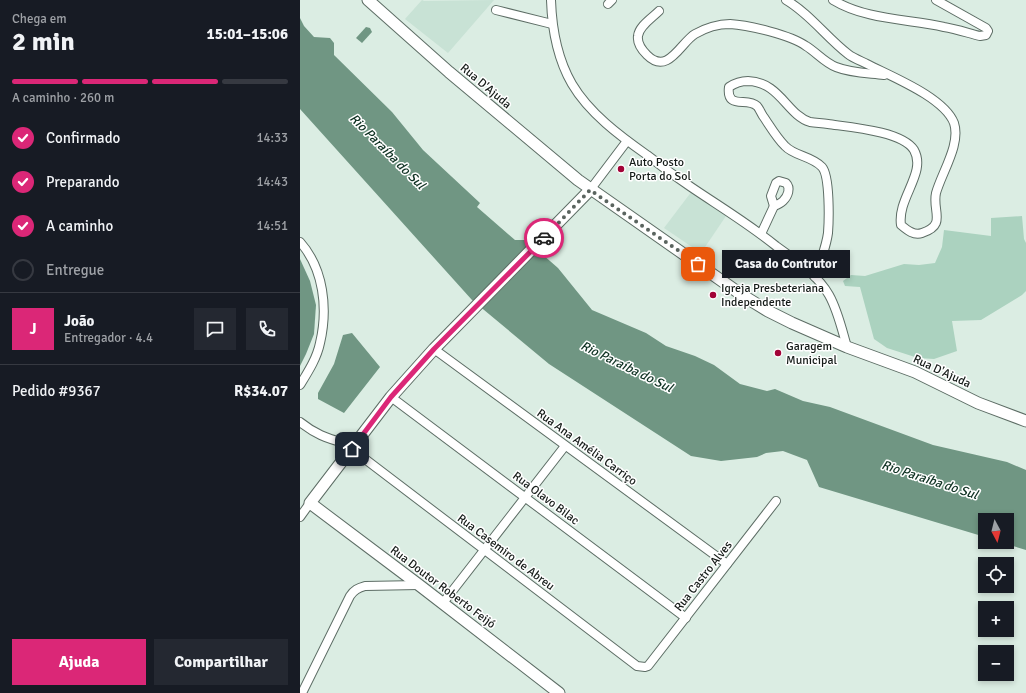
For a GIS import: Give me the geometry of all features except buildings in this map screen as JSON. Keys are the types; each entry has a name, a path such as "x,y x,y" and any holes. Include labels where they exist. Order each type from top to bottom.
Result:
{"main road":[{"name":"Rua D'Ajuda","path":"372,1 449,72 590,190 742,295 768,311 792,323 847,347 916,372 978,403 1026,421"},
{"path":"310,503 391,397 434,349 590,190"},
{"name":"Rua Doutor Roberto Feijó","path":"310,503 420,585 559,693"}],"street":[{"path":"551,0 552,24 555,44 559,56 573,85 597,114 627,141 761,234 815,277 829,295 847,347"},
{"path":"786,0 801,10 849,55 909,84 940,105 953,122 955,135 954,146 936,194 937,222 934,227 919,234 909,232 901,225 900,218 901,209 918,168 913,148 900,138 878,132 810,122 799,115 777,93 764,84 753,81 742,81 729,87 728,93 731,99 736,102 746,102 756,105 786,148 817,163 823,168 828,181 828,232 825,248 815,277"},
{"path":"833,0 852,9 872,15 944,27 980,36 986,35 988,32 986,28 936,0"},
{"path":"496,10 552,24"},
{"path":"659,11 640,30 638,38 640,46 647,56 654,61 662,62 670,59 678,53 696,33 712,27 730,24 762,29 799,41 834,66 845,70 891,76"},
{"path":"590,190 627,141"},
{"path":"761,234 774,206"},
{"path":"300,242 307,249 322,282 324,311 320,344 309,371 300,384"},
{"name":"Rua Ana Amélia Carriço","path":"434,349 727,564"},
{"name":"Rua Olavo Bilac","path":"391,397 686,618"},
{"path":"300,422 321,436 344,443 352,449"},
{"path":"443,603 565,446"},
{"name":"Rua Casemiro de Abreu","path":"352,449 637,666 648,666"},
{"name":"Rua Castro Alves","path":"648,666 776,501"},
{"path":"300,517 310,503"},
{"path":"302,688 354,591 359,587 365,586 420,585"}],"shaded area":[{"path":"422,0 494,0 448,53 405,19"},
{"path":"692,191 726,216 701,253 664,228"},
{"path":"1022,216 1024,239 1026,243 1026,291 981,320 952,321 957,351 934,359 918,358 887,348 874,339 860,287 845,286 843,281 851,275 865,276 904,264 919,265 935,263 942,247 944,230 991,236 991,218"}],"water":[{"name":"Rio Paraíba do Sul","path":"300,18 304,26 314,37 330,38 334,43 334,55 392,112 423,150 480,203 477,207 515,240 526,240 558,268 592,310 646,333 666,346 695,356 714,365 740,384 767,391 775,389 803,401 830,407 933,445 1007,462 1026,470 1026,550 1014,546 1014,513 978,513 978,535 819,487 807,460 783,451 766,453 757,457 721,461 691,456 549,364 472,300 300,109"},
{"path":"366,27 370,28 372,32 362,43 356,38"},
{"path":"300,259 310,281 316,305 314,334 300,366"},
{"path":"352,333 380,367 344,413 318,399 318,393 334,364 343,335"}],"way so far":[{"path":"544,238 590,190 698,264"}],"place":[{"name":"Auto Posto Porta do Sol","path":"621,169"},
{"name":"Casa do Contrutor","path":"698,264"},
{"name":"Igreja Presbeteriana Independente","path":"713,295"},
{"name":"Garagem Municipal","path":"778,353"}],"route":[{"path":"352,449 391,397 434,349 544,238"}]}
